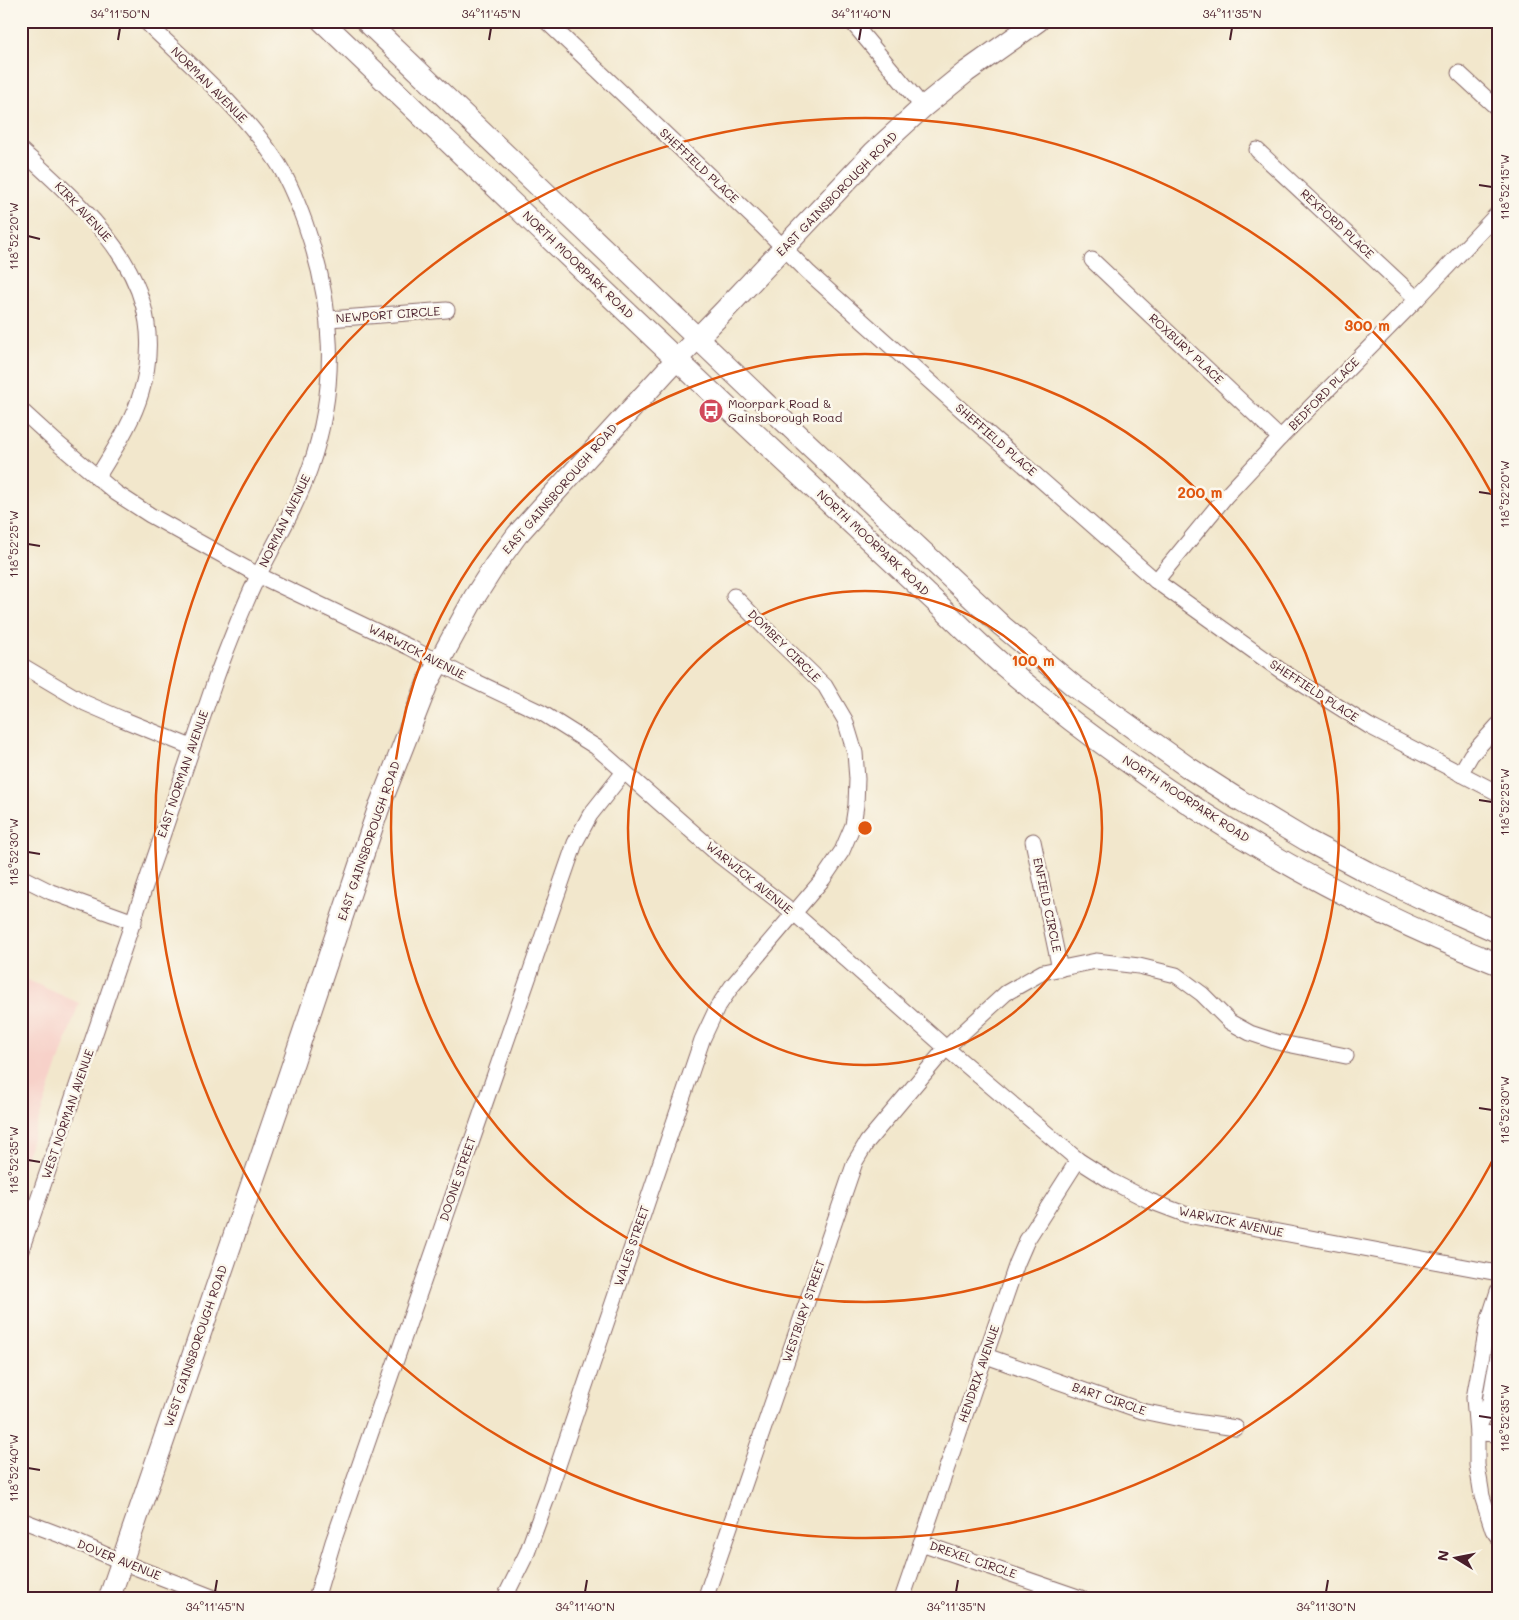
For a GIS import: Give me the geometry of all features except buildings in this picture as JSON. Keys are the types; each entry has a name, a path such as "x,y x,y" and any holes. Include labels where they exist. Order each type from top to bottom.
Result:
{"main road":[{"name":"NORTH MOORPARK ROAD","path":"322,21 677,359 1001,663 1085,731 1146,775 1266,851 1334,889 1415,930 1498,964"},
{"path":"366,21 727,368 995,619 1074,686 1188,768 1298,835 1382,880 1498,932"},
{"name":"EAST GAINSBOROUGH ROAD","path":"283,1092 378,810 428,682 474,598 495,565 517,535 677,359 784,249 874,152 923,107 966,72 1038,21"},
{"name":"WEST GAINSBOROUGH ROAD","path":"109,1599 283,1092"}],"street":[{"name":"NORMAN AVENUE","path":"145,21 225,97 275,159 295,196 312,243 323,284 329,319 331,354 327,396 319,439 310,469 291,513 258,575"},
{"name":"SHEFFIELD PLACE","path":"546,21 754,218 808,272 1156,581 1288,675 1369,726 1498,793"},
{"path":"851,21 923,107"},
{"path":"1459,73 1498,109"},
{"name":"KIRK AVENUE","path":"21,150 68,193 100,226 116,247 134,278 144,305 149,354 141,393 125,432 97,478"},
{"name":"REXFORD PLACE","path":"1257,150 1417,299"},
{"name":"BEDFORD PLACE","path":"1156,581 1219,504 1280,438 1417,299 1498,213"},
{"name":"ROXBURY PLACE","path":"1092,260 1280,438"},
{"name":"NEWPORT CIRCLE","path":"329,319 447,310"},
{"name":"WARWICK AVENUE","path":"21,410 97,478 138,508 258,575 542,713 596,746 720,856 794,913 946,1048 1078,1160 1111,1181 1150,1201 1187,1215 1498,1273"},
{"name":"EAST NORMAN AVENUE","path":"115,977 191,746 232,635 258,575"},
{"name":"DOMBEY CIRCLE","path":"734,596 825,686 845,720 854,753 857,779 853,825 842,851 823,879 794,913"},
{"path":"21,665 85,703 122,720 191,746"},
{"path":"1460,774 1471,755 1498,725"},
{"name":"DOONE STREET","path":"316,1599 333,1542 575,843 590,815 624,772"},
{"name":"ENFIELD CIRCLE","path":"1034,841 1060,969"},
{"path":"21,877 51,892 134,922"},
{"name":"WALES STREET","path":"504,1599 527,1553 547,1498 702,1040 717,1008 732,986 794,913"},
{"name":"WESTBURY STREET","path":"705,1599 855,1162 867,1142 946,1048 1006,993 1043,972 1096,961 1139,966 1176,975 1202,994 1230,1022 1250,1033 1276,1042 1346,1056"},
{"name":"WEST NORMAN AVENUE","path":"21,1250 115,977"},
{"name":"HENDRIX AVENUE","path":"902,1599 1017,1263 1027,1240 1078,1160"},
{"path":"1498,1291 1488,1322 1474,1398 1477,1465 1482,1496 1498,1537"},
{"path":"1477,1433 1490,1401 1498,1355"},
{"name":"BART CIRCLE","path":"986,1356 1142,1411 1236,1428"},
{"path":"1477,1433 1498,1434"},
{"name":"DOVER AVENUE","path":"21,1520 217,1599"},
{"name":"DREXEL CIRCLE","path":"921,1543 1081,1598"}],"shaded area":[{"path":"21,977 79,1003 21,1171"}],"place":[{"name":"Moorpark Road & Gainsborough Road","path":"711,411"}]}
